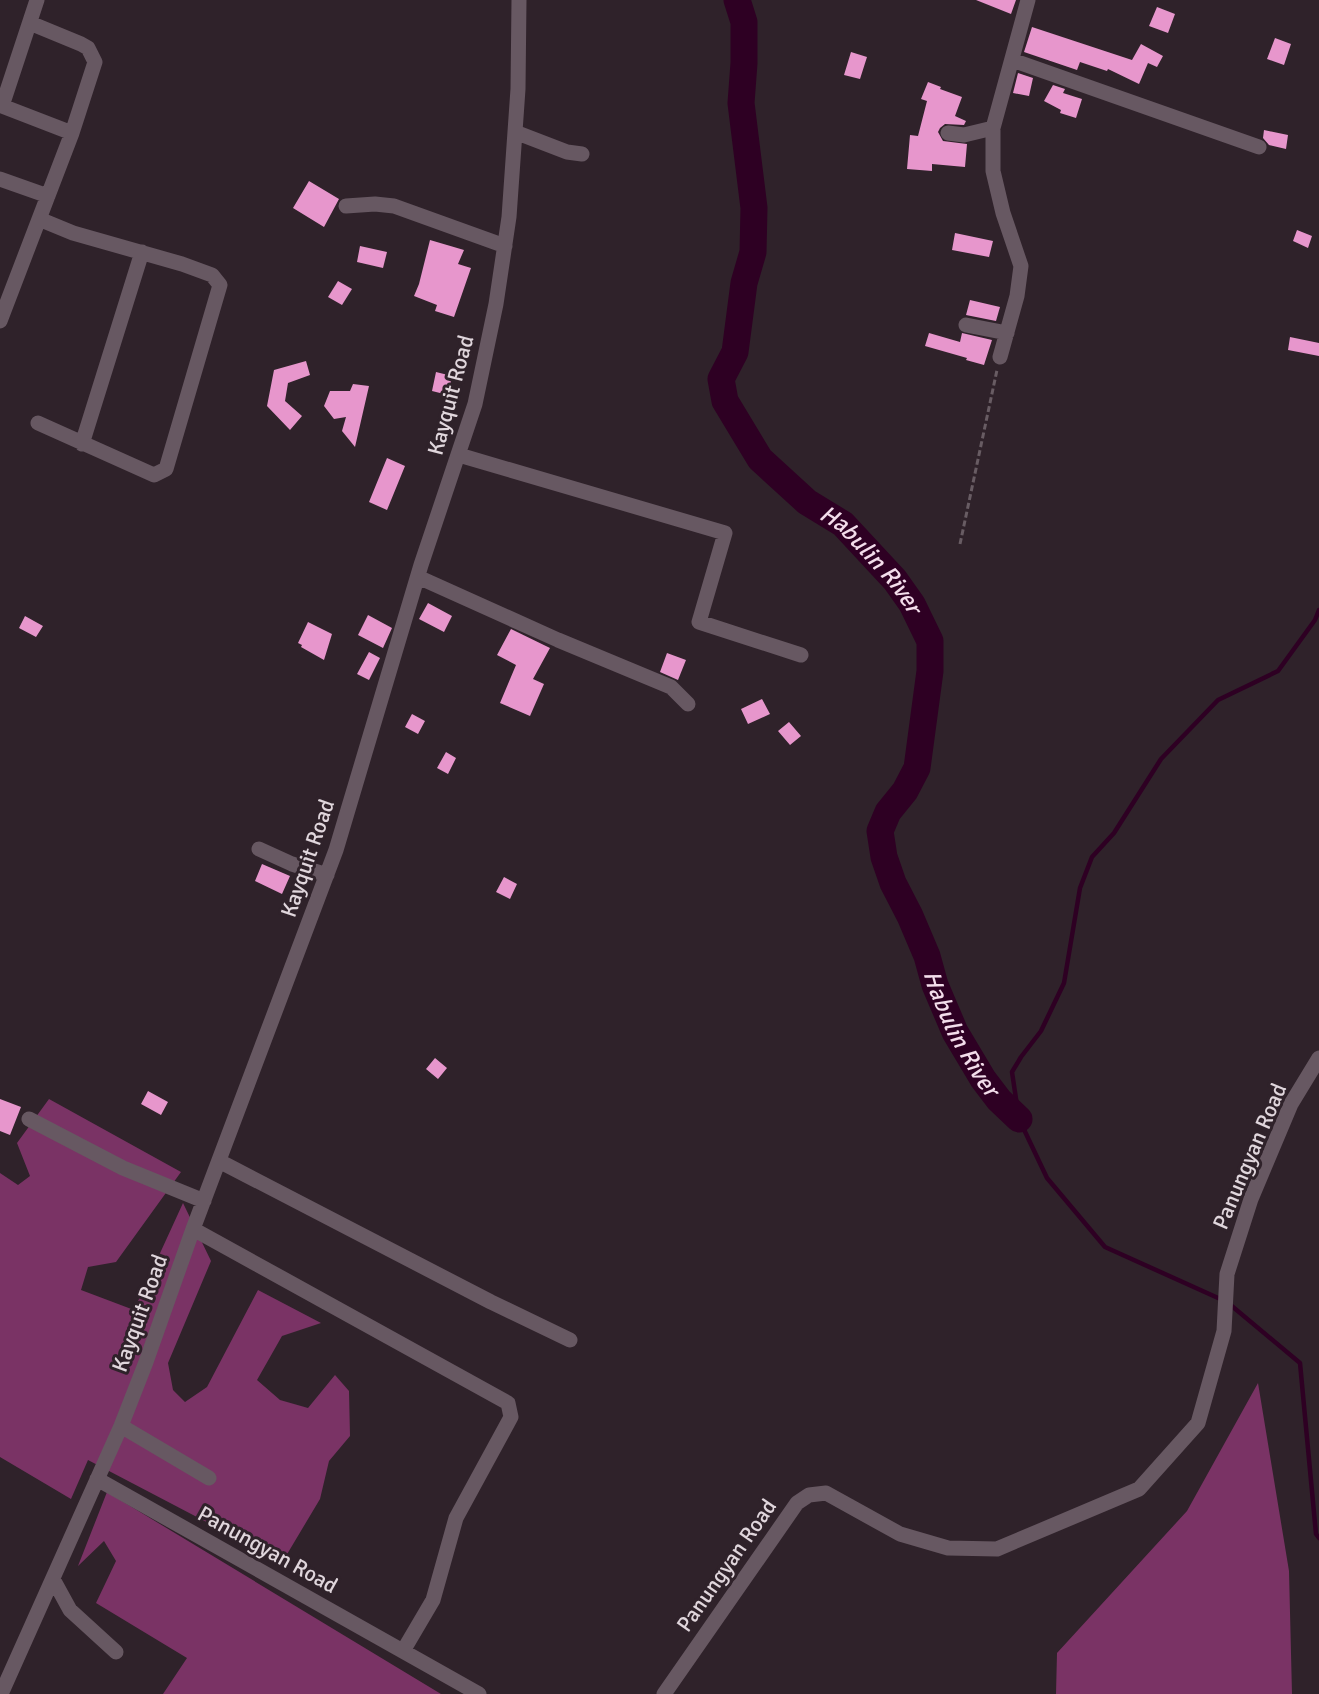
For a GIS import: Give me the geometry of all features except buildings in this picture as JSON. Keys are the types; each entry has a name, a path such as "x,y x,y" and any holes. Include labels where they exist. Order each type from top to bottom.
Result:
{"street":[{"path":"37,0 1,105 72,133"},
{"name":"Kayquit Road","path":"1,1694 121,1426 336,850 418,577 476,404 496,304 509,217 518,89 519,0"},
{"path":"1000,357 1017,296 1021,266 993,171 993,128 1028,0"},
{"path":"0,321 72,133 95,62 88,48 30,23"},
{"path":"1012,60 1259,147"},
{"path":"948,133 964,135 993,128"},
{"path":"515,132 567,152 582,154"},
{"path":"0,179 48,196"},
{"path":"346,206 375,204 394,206 505,246"},
{"path":"38,423 154,475 166,469 220,285 212,275 182,264 73,233 39,219"},
{"path":"82,444 142,252"},
{"path":"966,325 1007,333"},
{"path":"459,455 725,533 699,622 801,656"},
{"path":"418,577 558,640 671,687 688,704"},
{"path":"259,849 292,864 327,874"},
{"name":"Panungyan Road","path":"664,1694 796,1503 808,1495 826,1493 900,1534 948,1548 997,1549 1139,1489 1198,1423 1224,1331 1227,1274 1251,1198 1291,1104 1313,1079 1319,1058"},
{"path":"29,1119 123,1168 204,1201"},
{"path":"219,1161 491,1302 570,1340"},
{"path":"193,1229 508,1403 511,1417 456,1518 433,1600 403,1651"},
{"path":"121,1426 208,1478"},
{"name":"Panungyan Road","path":"97,1479 479,1694"},
{"path":"53,1578 70,1610 116,1652"}],"path":[{"path":"960,544 1000,357"}],"shaded area":[{"path":"49,1099 181,1172 116,1262 88,1267 81,1290 134,1310 183,1203 211,1261 168,1363 173,1390 185,1402 207,1387 258,1290 321,1323 282,1336 257,1380 280,1400 308,1408 335,1375 349,1391 350,1436 329,1461 320,1499 280,1566 216,1527 88,1460 71,1499 0,1457 0,1173 18,1185 30,1176 17,1143"},
{"path":"1258,1383 1289,1571 1292,1694 1056,1694 1057,1653 1187,1511"},
{"path":"107,1492 441,1694 163,1694 187,1658 96,1603 116,1561 104,1541 78,1566"}],"waterway":[{"name":"Habulin River","path":"737,0 744,22 741,103 754,208 753,252 744,283 735,352 721,379 725,401 760,459 807,502 843,524 895,580 912,604 930,641 930,671 917,768 905,791 888,812 880,831 884,857 893,883 927,956 935,985 955,1032 983,1079 999,1100 1019,1119"},
{"path":"1319,610 1315,620 1278,671 1218,700 1161,759 1114,833 1092,857 1080,888 1064,983 1041,1031 1012,1072 1019,1119 1047,1178 1105,1247 1227,1302 1300,1363 1316,1534 1319,1538"}]}
